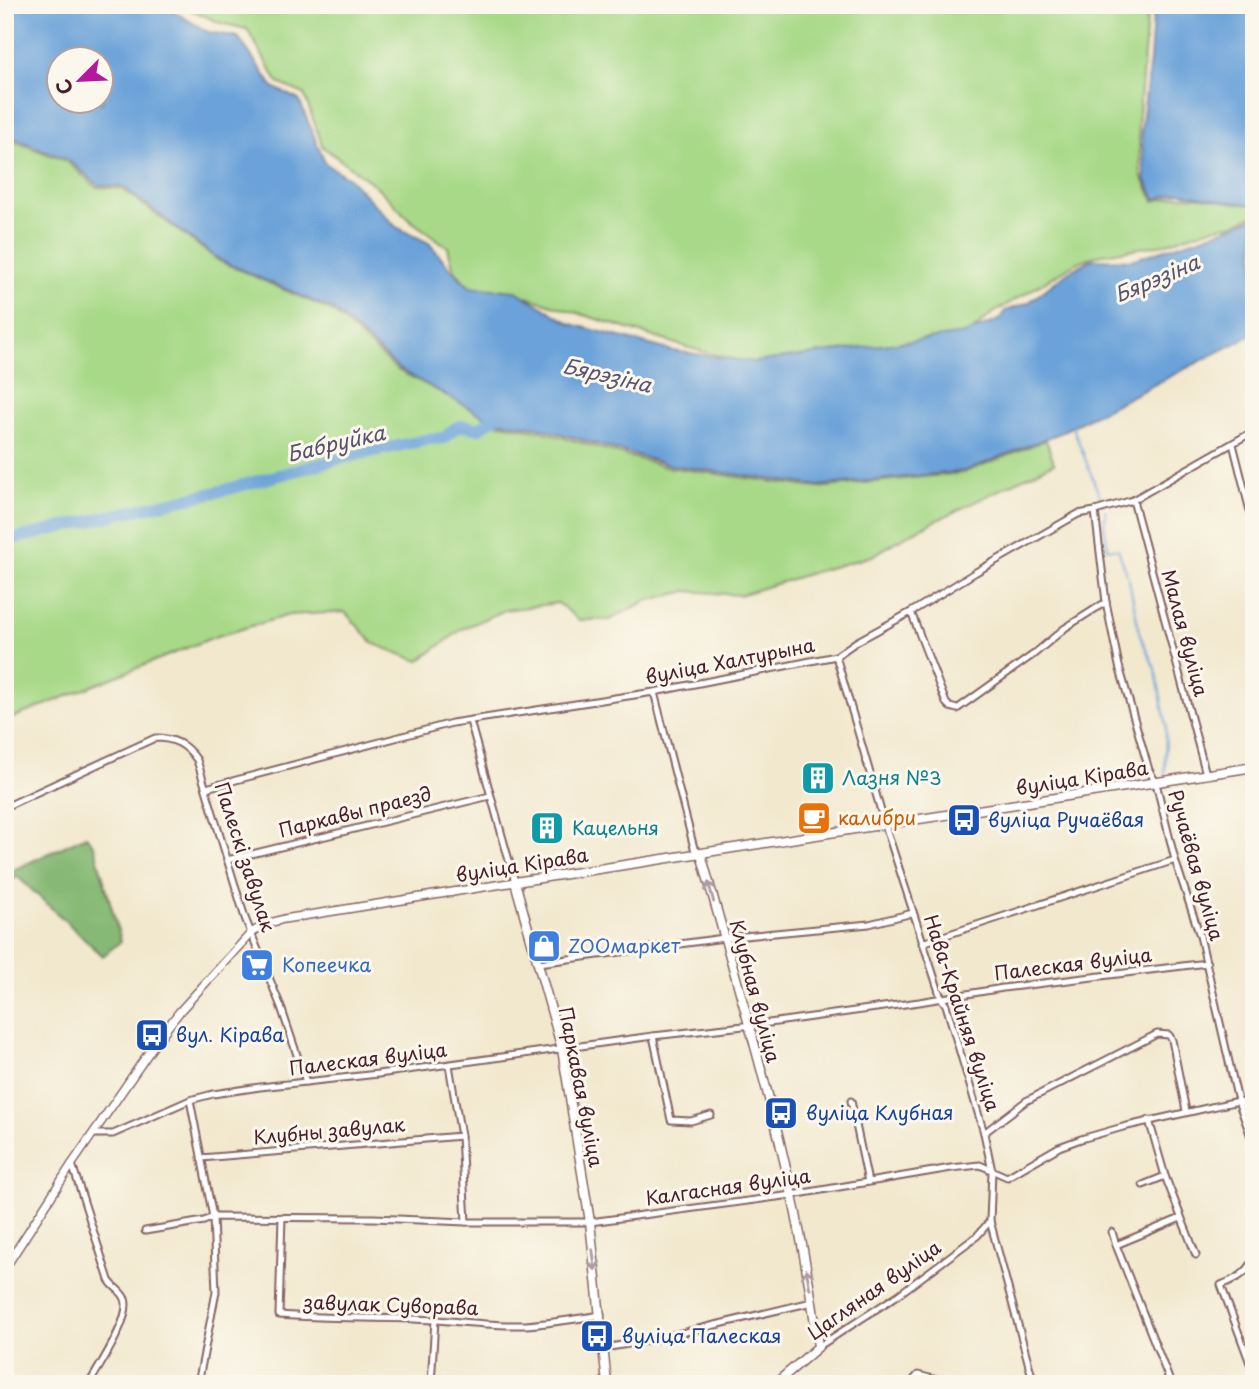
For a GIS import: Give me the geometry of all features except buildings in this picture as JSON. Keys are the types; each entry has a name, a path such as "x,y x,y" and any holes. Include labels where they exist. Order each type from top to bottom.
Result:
{"main road":[{"name":"вуліца Кірава","path":"5,1268 166,1027 251,933 266,924 515,882 1254,767"},
{"name":"Клубная вуліца","path":"701,854 749,1025 792,1195 813,1302 818,1347"},
{"name":"Паркавая вуліца","path":"515,882 562,1049 590,1223 607,1384"},
{"name":"Цагляная вуліца","path":"775,1384 818,1347"}],"street":[{"name":"вуліца Халтурына","path":"206,788 452,723 654,692 836,656 1079,513 1133,500 1254,431"},
{"path":"1233,444 1254,527"},
{"name":"Малая вуліца","path":"1133,500 1206,774"},
{"name":"Ручаёвая вуліца","path":"1097,510 1106,602 1119,666 1149,770 1156,783 1175,860 1200,936 1238,1101 1254,1145"},
{"path":"911,612 946,703 957,709 1034,654 1065,628 1106,602"},
{"name":"Нава-Крайняя вуліца","path":"836,656 885,825 922,943 941,998 946,1005 984,1133 992,1171 990,1221 1034,1384"},
{"name":"Клубная вуліца","path":"654,692 694,848 701,854"},
{"name":"Паркавая вуліца","path":"470,721 515,882"},
{"name":"Палескі завулак","path":"5,807 155,738 177,741 189,749 197,760 245,918 281,1007 306,1082"},
{"name":"Паркавы праезд","path":"227,860 491,796"},
{"path":"922,943 1175,860"},
{"path":"539,963 724,938 869,924 913,914"},
{"name":"Палеская вуліца","path":"93,1134 113,1134 190,1100 214,1094 1207,963"},
{"path":"984,1133 1026,1101 1157,1034 1169,1035 1172,1040 1186,1111"},
{"path":"653,1037 671,1120 691,1121 710,1115"},
{"path":"449,1065 461,1136 466,1222"},
{"path":"190,1100 213,1217 216,1292 199,1382 210,1384"},
{"path":"851,1101 867,1182"},
{"path":"992,1171 1007,1177 1059,1147 1149,1120 1238,1101 1254,1106"},
{"path":"1149,1120 1165,1176 1196,1255"},
{"name":"Клубны завулак","path":"201,1158 461,1136"},
{"path":"72,1164 109,1280 124,1297 126,1305 113,1344 89,1384"},
{"name":"Калгасная вуліца","path":"145,1231 204,1221 213,1217 590,1223 792,1195 951,1167 979,1165 992,1171"},
{"path":"1143,1185 1165,1176"},
{"name":"завулак Суворава","path":"282,1217 279,1315 524,1325 601,1315"},
{"path":"1116,1245 1181,1218"},
{"name":"Цагляная вуліца","path":"818,1347 898,1295 978,1236 990,1221"},
{"path":"1112,1232 1171,1384"},
{"path":"1254,1259 1240,1277 1221,1285 1254,1374"},
{"path":"604,1348 652,1340 813,1302"},
{"path":"431,1384 435,1320"},
{"path":"910,1384 918,1375 953,1384"}],"green space":[{"path":"181,5 1148,5 1138,125 1141,175 1154,201 1178,196 1254,199 1254,215 1234,224 1211,228 1164,244 1097,255 1076,263 990,315 966,336 755,365 686,347 514,293 470,289 453,267 448,247 410,220 375,185 323,147 304,94 278,83 247,29 220,23"},
{"path":"5,138 66,161 96,187 122,189 219,261 332,311 397,370 482,413 495,423 537,430 667,467 817,488 963,473 1046,440 1054,463 913,532 872,556 740,595 687,591 646,601 609,620 579,620 558,603 505,610 462,629 419,661 374,644 345,612 289,615 214,637 5,721"},
{"path":"86,836 94,845 121,941 103,956 18,877 5,882 5,874"}],"water":[{"name":"Бярэзіна","path":"5,5 163,5 208,32 238,37 273,87 299,100 325,163 350,179 396,227 429,243 470,287 516,291 571,324 673,351 754,362 964,334 999,320 1005,311 1028,303 1068,272 1092,259 1132,260 1254,218 1254,334 1057,434 965,471 818,486 670,465 537,427 495,421 480,414 399,369 334,310 221,261 123,187 98,185 67,159 5,135"},
{"path":"1154,5 1254,5 1254,205 1180,192 1155,199 1145,179 1141,132"}],"waterway":[{"name":"Бабруйка","path":"122,513 221,491 338,459 445,438 460,426 478,429 504,411"},
{"path":"1072,425 1103,505"},
{"path":"1105,510 1108,549 1118,549 1129,580 1140,635 1156,671 1166,724 1165,774"},
{"name":"Бабруйка","path":"5,541 118,514"}],"place":[{"name":"Лазня №3","path":"818,778"},
{"name":"калибри","path":"814,818"},
{"name":"вуліца Ручаёвая","path":"964,820"},
{"name":"Кацельня","path":"547,828"},
{"name":"ZOOмаркет","path":"544,946"},
{"name":"Копеечка","path":"257,965"},
{"name":"вул. Кірава","path":"152,1035"},
{"name":"вуліца Клубная","path":"781,1113"},
{"name":"вуліца Палеская","path":"597,1336"}]}
